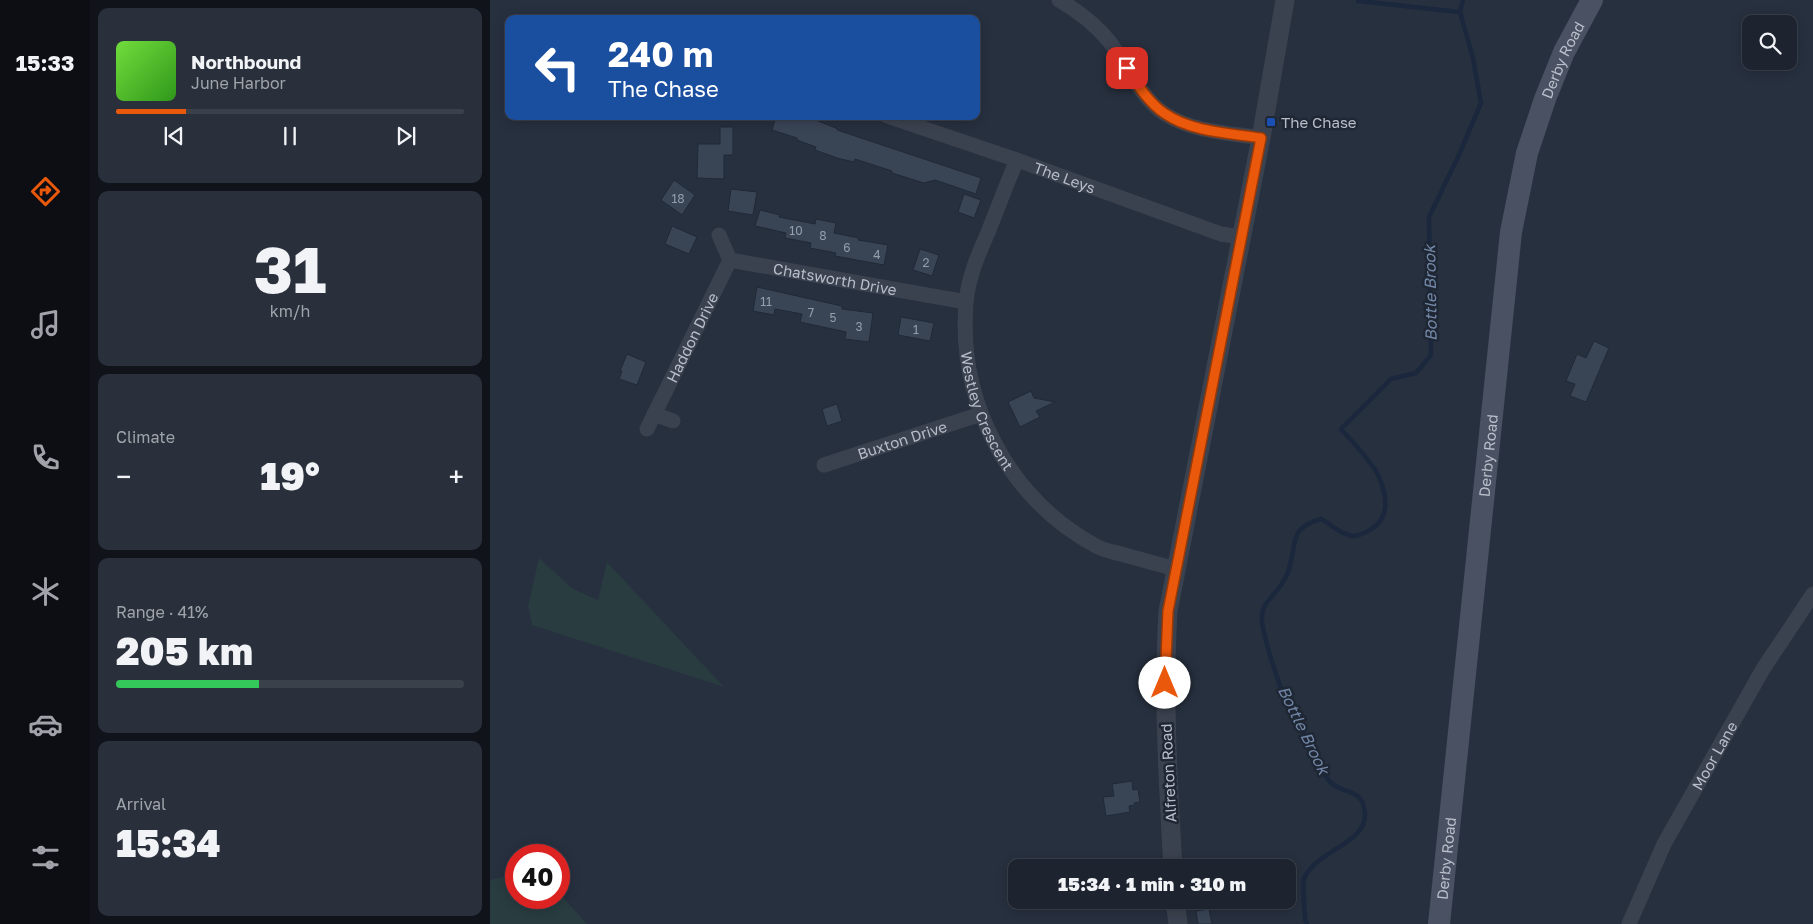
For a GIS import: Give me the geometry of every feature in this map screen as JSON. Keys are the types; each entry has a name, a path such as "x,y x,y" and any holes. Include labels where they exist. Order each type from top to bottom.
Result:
{"main road":[{"name":"Derby Road","path":"1438,924 1511,232 1527,152 1545,99 1564,52 1592,0"}],"street":[{"path":"1059,0 1083,15 1108,40 1136,82 1164,114 1192,127 1261,138"},
{"name":"Alfreton Road","path":"1173,859 1166,736 1165,667 1168,611 1261,138 1285,0"},
{"name":"The Leys","path":"898,120 1017,160 1221,234 1241,237"},
{"name":"Westley Crescent","path":"1017,160 974,266 966,302 966,357 981,414 1000,454 1022,486 1057,521 1097,547 1176,569"},
{"path":"720,234 730,260"},
{"name":"Chatsworth Drive","path":"730,260 966,302"},
{"name":"Haddon Drive","path":"647,430 730,260"},
{"path":"654,414 672,421"},
{"name":"Buxton Drive","path":"824,464 981,414"},
{"name":"Moor Lane","path":"1629,924 1664,844 1763,669 1813,594"},
{"path":"1176,909 1178,924"}],"green space":[{"path":"539,558 573,589 598,600 607,562 724,687 532,625 528,606"},
{"path":"505,877 505,909 570,909 570,905 587,924 490,924 490,880"}],"building":[{"path":"775,120 816,120 837,130 981,178 976,194 935,180 924,183 855,159 854,162 837,158 815,150 816,147 797,140 797,138 772,130"},
{"path":"720,127 733,127 733,155 724,155 724,179 697,178 698,144 720,144"},
{"path":"674,180 695,195 682,215 661,200"},
{"path":"731,189 757,192 753,215 728,211"},
{"path":"964,194 981,200 974,218 958,212"},
{"path":"760,210 780,215 779,217 815,224 816,219 836,223 834,233 859,238 858,240 888,245 884,265 835,256 836,253 810,248 811,243 785,238 786,233 755,226"},
{"path":"672,226 697,237 689,254 665,244"},
{"path":"920,249 939,255 932,276 913,270"},
{"path":"757,287 842,306 842,309 873,313 869,342 845,339 846,332 800,322 802,314 775,309 774,315 753,311"},
{"path":"901,317 934,323 930,341 898,335"},
{"path":"1594,341 1609,348 1586,402 1570,396 1575,384 1566,381 1577,354 1586,358"},
{"path":"627,354 646,362 637,385 619,379"},
{"path":"1031,391 1034,398 1055,402 1036,411 1040,417 1020,427 1008,402"},
{"path":"837,404 842,421 827,426 822,409"},
{"path":"1132,781 1133,790 1138,789 1140,802 1129,806 1130,812 1106,816 1103,797 1114,796 1112,784"},
{"path":"1209,909 1212,924 1198,924 1196,911"}],"waterway":[{"name":"Bottle Brook","path":"1307,924 1303,893 1304,879 1318,862 1357,833 1363,825 1364,806 1361,800 1353,793 1336,786 1327,779 1288,706 1271,657 1264,632 1262,614 1265,605 1285,578 1290,567 1296,536 1304,526 1321,519 1342,532 1356,536 1374,527 1383,515 1385,499 1378,475 1366,457 1341,429 1391,379 1416,373 1431,355 1429,217 1481,103 1473,58 1460,12 1463,0"},
{"path":"1358,1 1460,12"}],"place":[{"name":"The Chase","path":"1271,122"}],"route":[{"path":"1127,68 1136,82 1164,114 1192,127 1261,138 1168,611 1165,683"}]}
